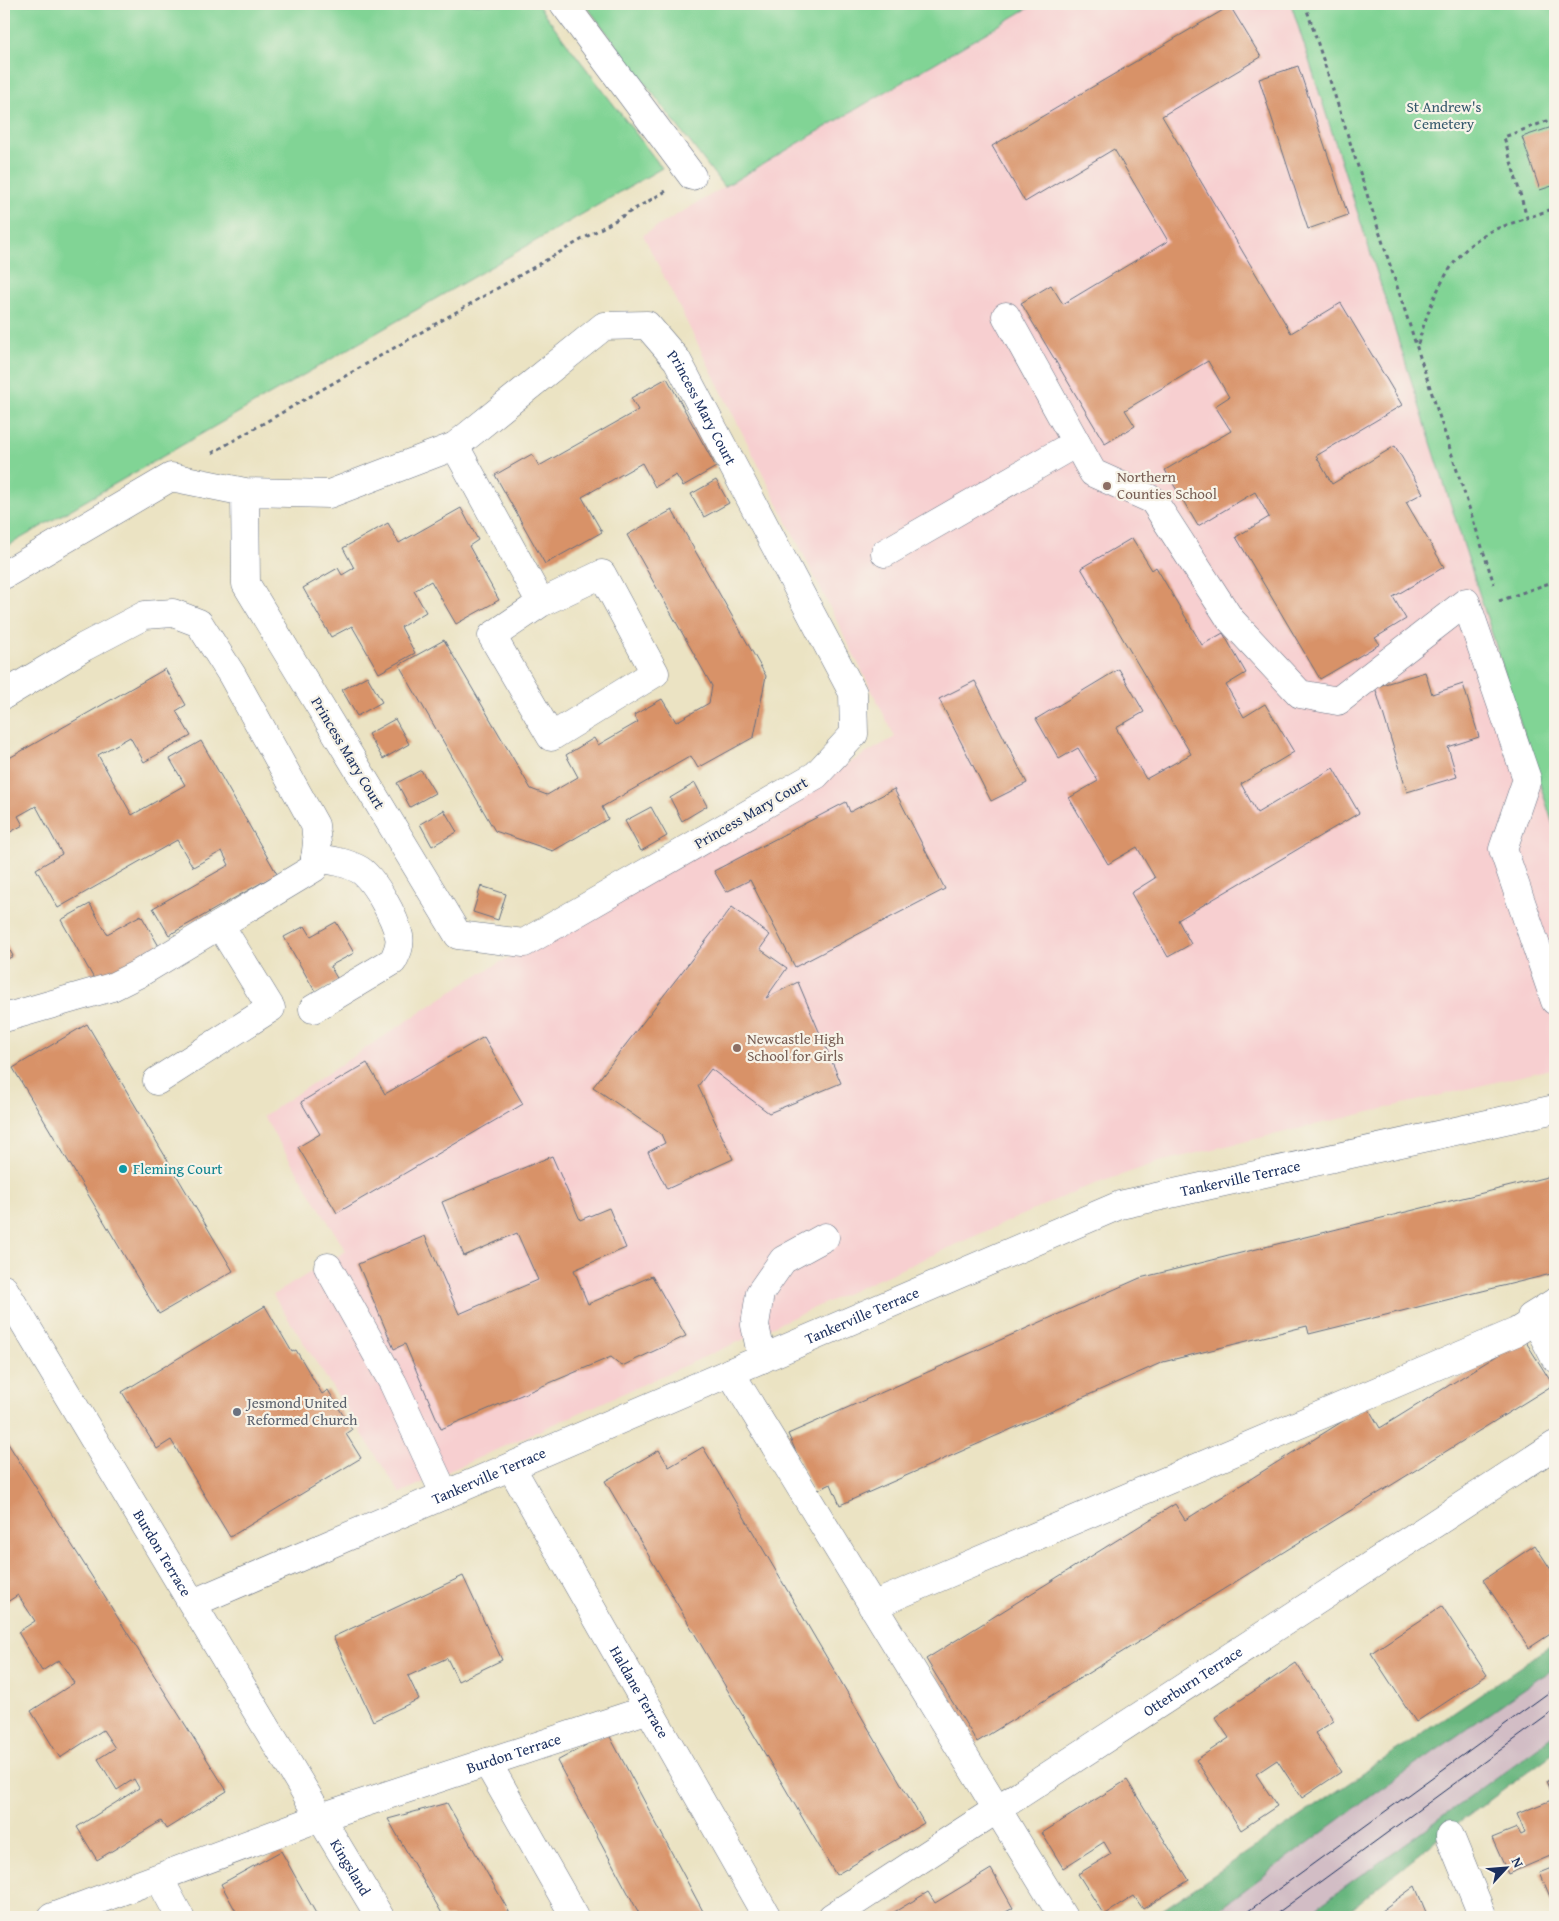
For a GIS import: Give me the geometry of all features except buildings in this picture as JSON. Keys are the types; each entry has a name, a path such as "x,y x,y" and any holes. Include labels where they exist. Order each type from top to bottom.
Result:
{"street":[{"path":"564,4 692,176"},
{"path":"1006,316 1093,472 1153,500 1230,619 1300,694 1338,701 1466,602 1526,779 1503,849 1555,1001"},
{"name":"Princess Mary Court","path":"171,477 245,492 330,494 455,446 604,326 647,325 677,360 853,693 854,734 816,775 524,943 458,934 246,584 245,492"},
{"path":"885,552 1076,443"},
{"path":"455,446 541,604"},
{"path":"4,575 171,477"},
{"path":"602,574 654,673 551,737 492,636 541,604 602,574"},
{"path":"4,695 92,642 144,615 173,613 199,623 232,675 315,825 317,843 314,868 138,974 112,987 4,1018"},
{"path":"312,1009 393,962 399,949 397,930 377,889 361,871 341,862 316,858"},
{"path":"157,1081 271,1008 220,925"},
{"name":"Tankerville Terrace","path":"193,1603 1120,1205 1555,1109"},
{"path":"762,1359 755,1326 760,1293 783,1260 825,1237"},
{"path":"328,1267 393,1383 445,1495"},
{"name":"Burdon Terrace","path":"4,1289 321,1817"},
{"path":"1555,1302 1532,1317 1555,1358"},
{"path":"872,1606 1516,1332 1535,1320"},
{"path":"730,1372 1063,1917"},
{"name":"Otterburn Terrace","path":"832,1917 1555,1445"},
{"name":"Haldane Terrace","path":"511,1466 767,1917"},
{"name":"Burdon Terrace","path":"52,1917 321,1817 649,1709"},
{"path":"487,1762 575,1917"},
{"name":"Kingsland","path":"321,1817 380,1917"},
{"path":"1450,1836 1483,1917"},
{"path":"158,1878 180,1917"}],"path":[{"path":"1305,4 1440,415"},
{"path":"1527,218 1504,137 1555,118"},
{"path":"171,477 692,176"},
{"path":"1418,345 1428,309 1438,287 1468,249 1491,232 1555,208"},
{"path":"1499,601 1555,581"}],"shaded area":[{"name":"Northern Counties School","path":"1033,4 1291,4 1555,832 1555,1068 1159,1162 1078,1190 400,1493 273,1295 346,1251 263,1116 469,980 895,737 643,235"},
{"path":"1555,1643 1555,1752 1452,1828 1341,1917 1152,1917"}],"green space":[{"path":"4,4 537,4 662,168 4,548"},
{"path":"585,4 1035,4 724,187"},
{"name":"St Andrew's Cemetery","path":"1291,4 1555,4 1555,831"},
{"path":"1555,1643 1555,1667 1374,1794 1208,1917 1152,1917"},
{"path":"1555,1735 1555,1752 1452,1828 1341,1917 1304,1917"}],"tram line":[{"path":"1240,1917 1555,1688"},
{"path":"1272,1917 1555,1710"}],"place":[{"name":"Northern Counties School","path":"1107,486"},
{"name":"Newcastle High School for Girls","path":"737,1048"},
{"name":"Fleming Court","path":"123,1169"},
{"name":"Jesmond United Reformed Church","path":"237,1412"}]}
